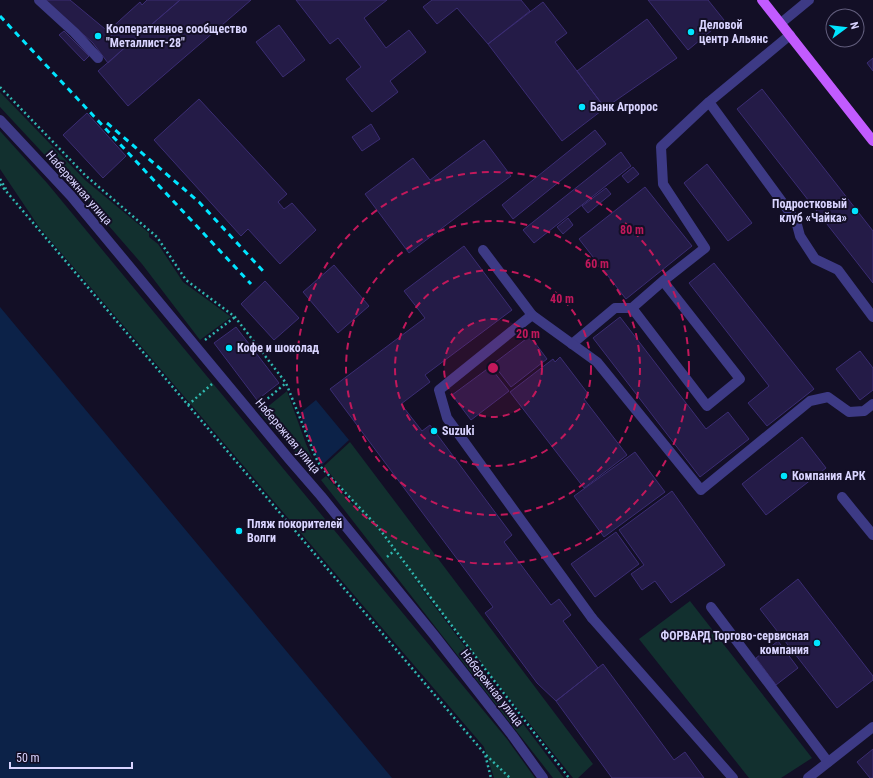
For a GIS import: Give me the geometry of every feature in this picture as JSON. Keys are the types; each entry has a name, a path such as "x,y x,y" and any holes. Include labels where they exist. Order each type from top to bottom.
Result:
{"main road":[{"path":"762,0 873,141"}],"street":[{"path":"39,0 74,32 98,58"},
{"path":"781,23 809,0"},
{"path":"572,344 615,308 632,308 705,248 664,184 661,146 709,102 790,35"},
{"path":"709,102 796,221 800,236 815,259 838,270 873,317"},
{"name":"Набережная улица","path":"0,120 72,196 321,496 438,641 544,778"},
{"path":"482,250 532,315 597,362 701,490 810,401 828,397 849,412 864,411 873,404"},
{"path":"632,308 707,406 740,380 663,281"},
{"path":"532,315 439,390 446,418 592,618 733,778"},
{"path":"842,497 873,536"},
{"path":"711,607 828,762"},
{"path":"808,778 873,727"}],"path":[{"path":"0,87 86,175 157,237 186,280 235,317 286,383 320,467 378,527 569,778"},
{"path":"0,179 11,197"},
{"path":"0,184 485,754 510,778"},
{"path":"204,341 235,317"},
{"path":"258,406 286,383"},
{"path":"188,405 208,388"},
{"path":"485,754 491,778"}],"green space":[{"path":"0,92 85,180 149,233 149,237 158,244 183,282 231,317 200,340 142,264 82,195 0,107"},
{"path":"0,131 47,183 507,739 535,778 494,778 484,747 39,227 0,169"},
{"path":"287,391 313,460 306,465 260,413"},
{"path":"350,442 593,764 578,778 573,778 411,575 564,778 553,778 321,480 326,476 363,515 324,466"},
{"path":"690,601 812,758 781,778 749,778 639,639"}],"water":[{"path":"0,307 392,778 0,778"},
{"path":"316,400 349,440 322,465 316,456 300,413"}],"building":[{"name":"Кооперативное сообщество \"Металлист-28\"","path":"44,0 70,0 105,29 123,49 108,63 93,43"},
{"path":"147,0 180,0 123,49 108,31 140,2 142,5"},
{"path":"180,0 251,0 128,106 98,71"},
{"path":"296,0 387,0 364,18 386,48 409,30 426,52 390,81 398,92 372,112 346,79 361,67 338,38 330,44"},
{"path":"432,0 521,0 530,11 488,44 457,8 437,24 423,7"},
{"name":"Деловой центр Альянс","path":"648,0 708,0 724,20 688,50"},
{"path":"543,2 567,33 555,42 605,108 562,141 488,44"},
{"path":"647,19 677,58 605,108 577,71"},
{"path":"279,25 305,60 283,77 256,42"},
{"path":"64,31 89,56 84,61 59,35"},
{"path":"873,58 873,71 867,63"},
{"path":"762,89 873,231 873,283 737,109"},
{"path":"199,99 287,194 278,202 284,209 292,203 316,230 280,264 248,229 241,236 154,140"},
{"path":"87,113 126,156 103,178 63,135"},
{"path":"371,124 380,139 362,151 352,137"},
{"path":"595,130 606,144 513,219 502,205"},
{"path":"484,140 511,176 409,253 365,194 413,158 430,180"},
{"path":"621,152 631,166 534,243 523,230"},
{"path":"707,164 752,223 728,241 684,183"},
{"path":"633,167 639,174 628,183 622,176"},
{"path":"645,187 692,246 626,299 579,239"},
{"path":"606,188 611,194 588,213 582,206"},
{"path":"568,218 573,225 563,234 557,227"},
{"path":"464,246 512,310 425,375 430,382 401,404 422,431 430,425 512,535 504,542 551,605 559,599 571,615 563,621 598,668 556,701 537,683 485,613 493,607 330,389 425,318 404,291"},
{"path":"714,263 814,389 767,426 748,403 769,386 689,283"},
{"path":"334,265 369,306 338,333 303,292"},
{"path":"265,281 299,318 274,340 241,304"},
{"path":"620,317 706,429 728,412 749,439 700,477 593,338"},
{"path":"236,327 279,383 257,400 214,343"},
{"path":"530,336 547,359 511,387 493,364"},
{"path":"860,351 873,368 873,390 860,400 836,369"},
{"path":"560,357 589,395 584,399 627,455 584,488 510,392 553,359 555,362"},
{"path":"490,367 509,391 471,420 452,395"},
{"name":"Компания АРК","path":"802,437 826,468 766,515 742,484"},
{"path":"635,452 665,492 604,537 574,496"},
{"path":"672,491 725,565 671,603 655,581 642,590 631,574 644,565 619,530"},
{"path":"616,532 639,564 595,597 571,564"},
{"name":"ФОРВАРД Торгово-сервисная компания","path":"798,579 873,676 873,680 837,708 760,609"},
{"path":"778,641 798,668 776,685 756,658"},
{"path":"603,664 674,760 685,752 704,778 612,778 556,701"},
{"path":"873,749 873,778 870,778 857,762"}],"railway":[{"path":"0,16 251,284"},
{"path":"107,123 199,202 264,272"}],"place":[{"name":"Деловой центр Альянс","path":"691,32"},
{"name":"Кооперативное сообщество \"Металлист-28\"","path":"98,36"},
{"name":"Банк Агророс","path":"582,107"},
{"name":"Подростковый клуб «Чайка»","path":"855,211"},
{"name":"Кофе и шоколад","path":"229,348"},
{"name":"Suzuki","path":"434,431"},
{"name":"Компания АРК","path":"784,476"},
{"name":"Пляж покорителей Волги","path":"239,531"},
{"name":"ФОРВАРД Торгово-сервисная компания","path":"817,643"}]}
